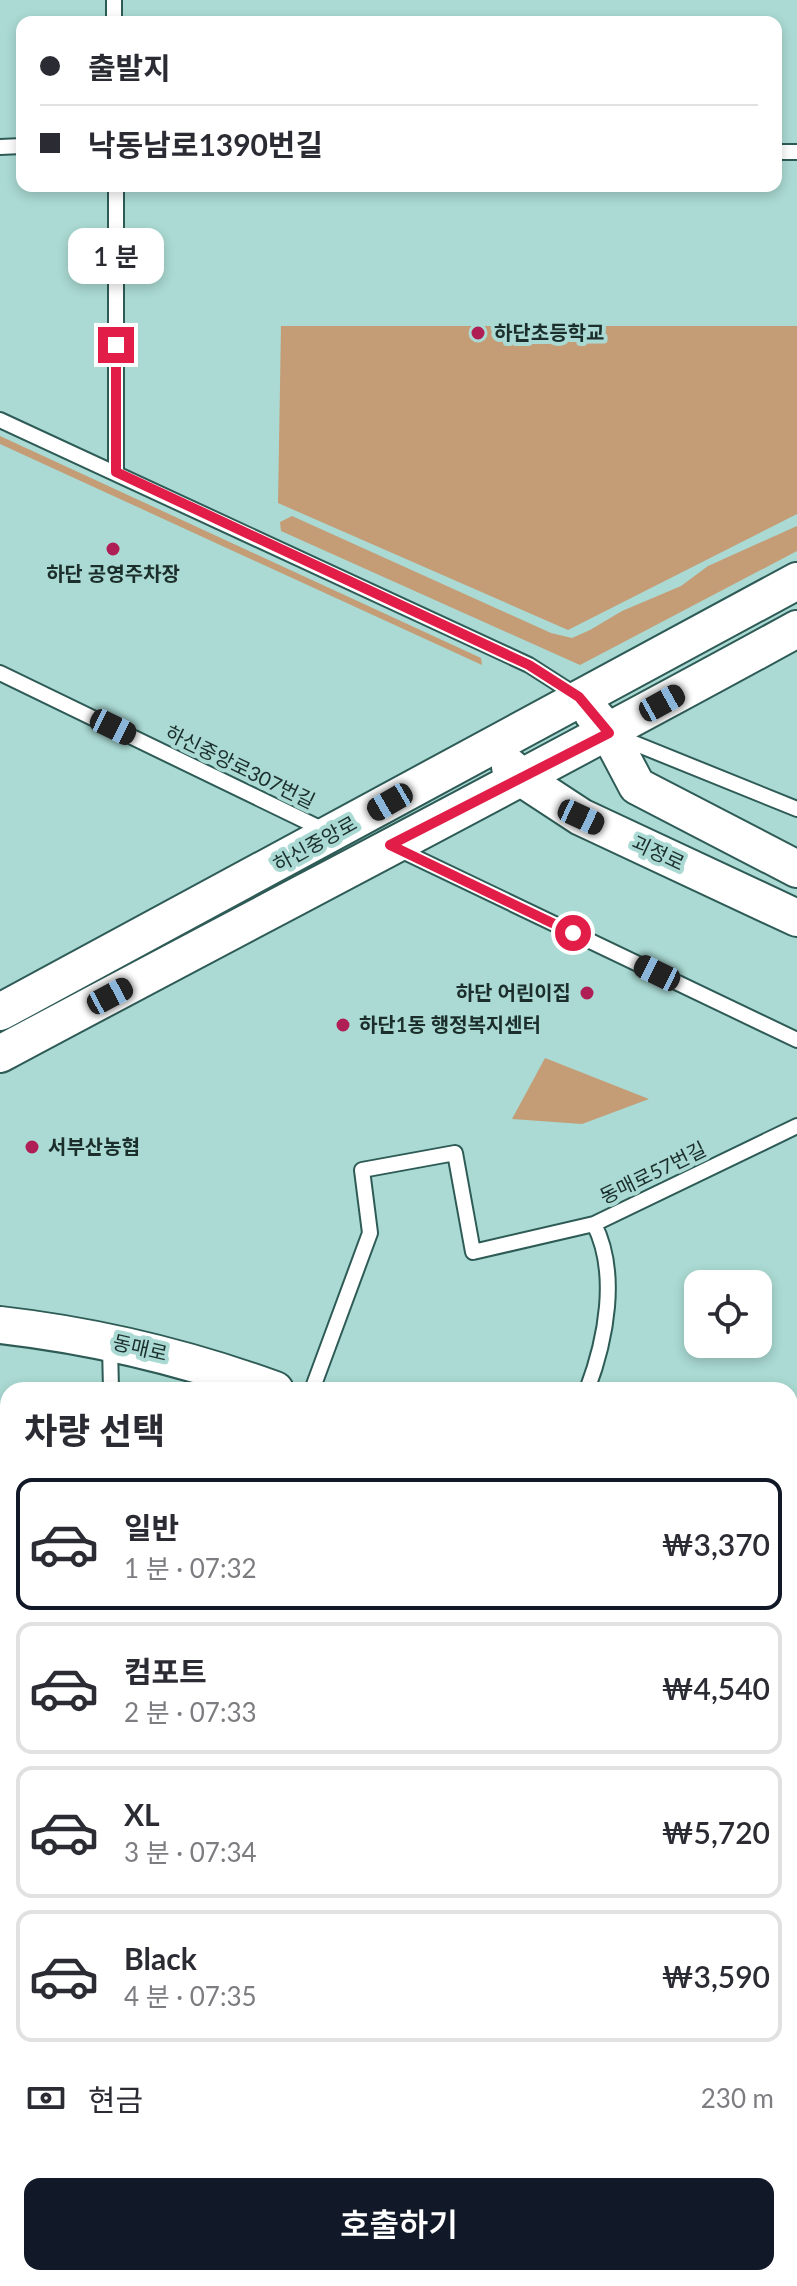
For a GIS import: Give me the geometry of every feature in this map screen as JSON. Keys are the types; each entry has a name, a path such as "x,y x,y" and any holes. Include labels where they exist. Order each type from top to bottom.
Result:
{"street":[{"name":"하신중앙로","path":"0,1012 797,581"},
{"name":"하신중앙로","path":"0,1054 390,845 523,779 797,629"},
{"path":"579,697 609,733 637,786 797,869"},
{"name":"괴정로","path":"488,746 523,779 581,817 797,918"},
{"name":"동매로","path":"0,1325 110,1341 192,1360 253,1382"}],"lane":[{"path":"116,192 116,472"},
{"path":"0,420 529,665 579,697"},
{"name":"하신중앙로307번길","path":"0,673 334,834"},
{"path":"609,733 797,809"},
{"path":"390,845 797,1040"},
{"name":"동매로57번길","path":"590,1382 603,1339 607,1304 604,1243 594,1224 797,1126"},
{"path":"315,1382 370,1233 362,1170 455,1153 473,1252 594,1224"},
{"path":"110,1341 111,1382"}],"shaded area":[{"path":"281,326 797,326 797,514 568,630 278,503"},
{"path":"0,436 481,658 482,665 0,444"},
{"path":"292,516 551,633 572,638 622,611 681,586 708,566 797,526 797,551 580,665 281,531 280,522"},
{"path":"545,1058 649,1099 582,1124 512,1119"}],"place":[{"name":"하단초등학교","path":"478,333"},
{"name":"하단 공영주차장","path":"113,549"},
{"name":"하단 어린이집","path":"587,993"},
{"name":"하단1동 행정복지센터","path":"343,1025"},
{"name":"서부산농협","path":"32,1147"}],"route":[{"path":"116,345 116,472 529,665 579,697 609,733 390,845 573,933"}]}
